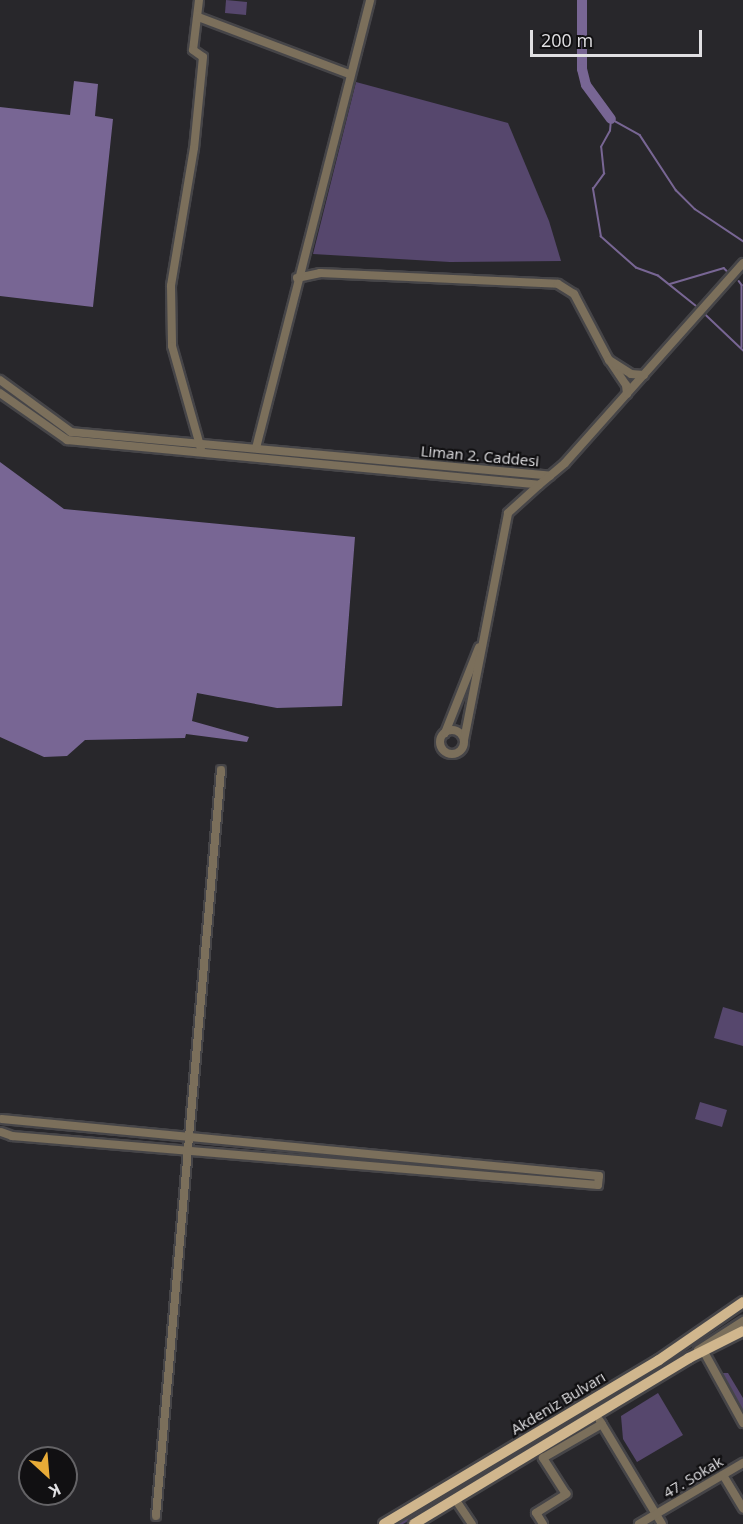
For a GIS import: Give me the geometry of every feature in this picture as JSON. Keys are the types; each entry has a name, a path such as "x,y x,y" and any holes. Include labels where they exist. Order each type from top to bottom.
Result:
{"main road":[{"name":"Akdeniz Bulvarı","path":"384,1524 682,1346 743,1302"},
{"path":"682,1346 743,1310"},
{"path":"689,1358 743,1331"},
{"path":"689,1358 743,1338"},
{"name":"Akdeniz Bulvarı","path":"414,1524 599,1419 689,1358"}],"street":[{"path":"199,0 193,50 203,57 194,148 171,286 172,345 201,450"},
{"path":"264,459 260,448 297,278 370,0"},
{"path":"198,16 350,74"},
{"path":"550,476 627,394 743,263"},
{"path":"297,278 320,273 558,284 574,294 609,360 626,385 627,394"},
{"path":"609,360 631,374 644,375"},
{"name":"Liman 2. Caddesi","path":"0,380 71,432 264,459 451,477 539,485 550,476"},
{"name":"Liman 2. Caddesi","path":"0,393 67,440 201,450 216,443 550,476"},
{"path":"451,477 452,467"},
{"path":"488,627 440,743 450,754 461,751 464,740 488,627 498,548 508,513 539,485"},
{"path":"445,733 457,731 464,740"},
{"path":"156,1516 221,770"},
{"path":"1,1118 115,1132 190,1138 599,1180 188,1151 12,1136 1,1132 1,1118"},
{"path":"113,1143 115,1132"},
{"path":"689,1358 743,1322"},
{"path":"704,1352 743,1423"},
{"path":"543,1524 536,1513 566,1494 543,1458 599,1419 662,1524"},
{"name":"47. Sokak","path":"639,1524 743,1463"},
{"path":"723,1475 743,1508"},
{"path":"455,1499 472,1524"}],"shaded area":[{"path":"226,0 247,2 246,15 225,13"},
{"path":"74,81 98,84 95,116 113,119 93,307 0,296 0,107 70,115"},
{"path":"356,82 508,123 549,221 561,261 450,262 313,254"},
{"path":"0,462 64,509 355,537 342,706 277,708 197,693 192,721 249,737 247,742 186,734 185,738 85,740 67,756 44,757 0,737"},
{"path":"723,1007 743,1013 743,1046 714,1038"},
{"path":"700,1102 727,1110 722,1127 695,1119"},
{"path":"679,1354 683,1356 403,1524 394,1524"},
{"path":"721,1373 728,1373 743,1398 743,1414"},
{"path":"658,1393 683,1435 637,1462 623,1439 621,1416"}],"waterway":[{"path":"582,0 582,69 586,85 611,119"},
{"path":"698,308 658,276 636,268 601,237 593,189 604,174 601,147 610,131 611,119 640,135 676,190 695,209 743,241"},
{"path":"670,284 724,268 728,272"},
{"path":"739,281 742,285 742,347"},
{"path":"704,313 743,350"}]}
